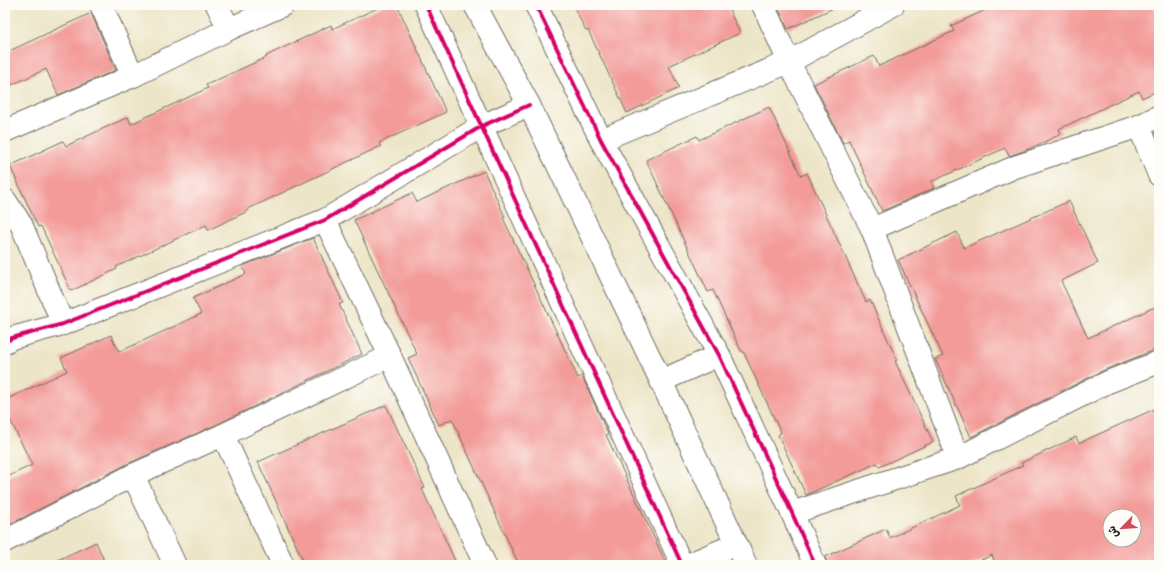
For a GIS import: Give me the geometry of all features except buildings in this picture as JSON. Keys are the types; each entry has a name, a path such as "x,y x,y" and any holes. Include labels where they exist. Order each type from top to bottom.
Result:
{"street":[{"path":"101,5 133,76"},
{"path":"217,5 229,29"},
{"path":"5,131 133,76 229,29 283,5"},
{"path":"426,5 682,565"},
{"path":"476,5 529,106 661,381 746,565"},
{"path":"536,5 601,140 719,355 815,565"},
{"path":"763,5 789,62 872,229 958,458"},
{"path":"601,140 789,62 893,5"},
{"path":"5,342 12,338 63,324 325,220 482,126 529,106"},
{"path":"872,229 1015,167 1139,126 1159,116"},
{"path":"1139,126 1159,175"},
{"path":"5,200 21,224 63,324"},
{"path":"325,220 390,356 484,565"},
{"path":"661,381 719,355"},
{"path":"5,540 133,475 223,435 390,356"},
{"path":"792,513 958,458 1108,382 1159,362"},
{"path":"223,435 283,565"},
{"path":"133,475 175,565"},
{"path":"687,565 736,544"}],"cycle path":[{"path":"426,5 682,565"},
{"path":"536,5 601,140 719,355 815,565"},
{"path":"5,342 12,338 63,324 325,220 482,126 529,105"}]}
